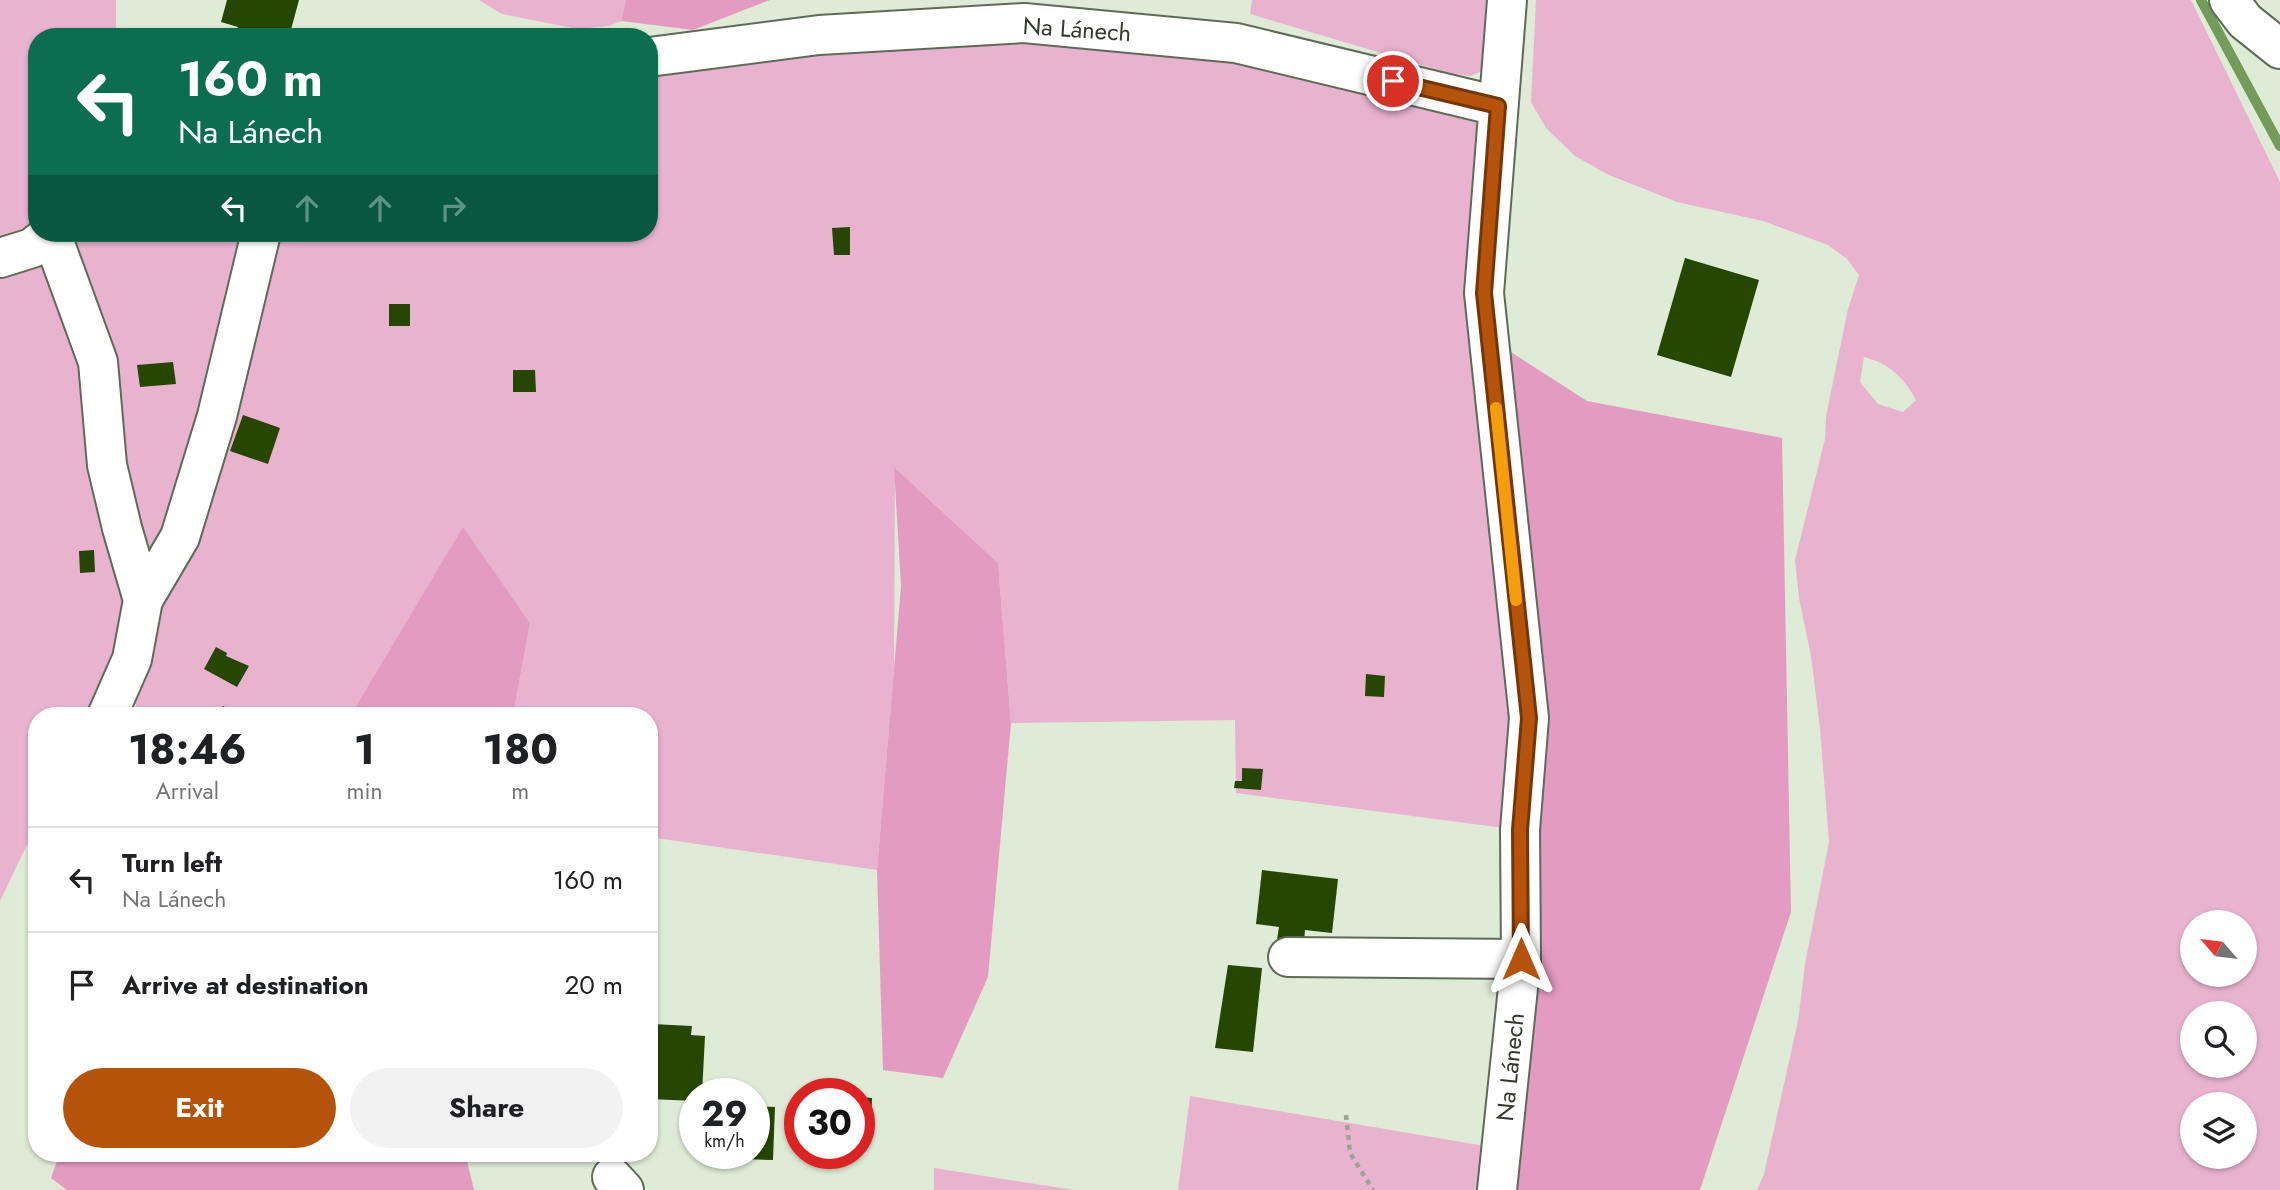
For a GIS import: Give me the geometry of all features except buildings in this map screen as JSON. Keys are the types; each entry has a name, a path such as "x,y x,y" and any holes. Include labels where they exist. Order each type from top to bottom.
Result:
{"street":[{"name":"Na Lánech","path":"1497,1190 1521,959 1520,830 1529,718 1484,293 1507,0"},
{"path":"2229,0 2245,21 2280,49"},
{"name":"Na Lánech","path":"658,56 819,35 1024,23 1236,43 1498,106"},
{"path":"0,258 32,248 40,242"},
{"path":"54,242 98,362 107,465 142,600"},
{"path":"111,707 132,659 142,600 180,537 217,416 259,242"},
{"path":"1288,957 1521,959"}],"path":[{"path":"1346,1115 1350,1153 1373,1190"}],"shaded area":[{"path":"0,0 116,0 116,28 28,28 28,226 16,235 0,240"},
{"path":"479,0 626,0 621,21 609,26 573,28 502,14"},
{"path":"626,0 770,0 693,30 621,21"},
{"path":"1252,0 1496,0 1484,70 1471,76 1452,74 1250,14"},
{"path":"1536,0 2191,0 2280,182 2280,1190 1757,1190 1764,1174 1798,1021 1805,964 1829,842 1820,729 1795,560 1825,439 1826,416 1848,309 1859,275 1847,259 1828,245 1763,221 1677,202 1609,175 1575,156 1546,128 1531,102","holes":["1864,357 1881,363 1894,372 1916,400 1903,412 1878,404 1860,382"]},
{"path":"1024,23 1498,106 1484,293 1520,830 1236,793 1235,720 1011,723 998,563 895,468 894,670 877,870 658,838 658,707 515,707 530,623 463,528 355,707 136,707 134,698 111,707 28,707 28,843 0,901 0,258 33,242 658,242 658,56"},
{"path":"1489,338 1587,401 1782,438 1791,912 1700,1190 1494,1190 1529,718"},
{"path":"894,467 998,563 1011,723 988,977 943,1078 883,1070 877,870 901,586"},
{"path":"463,527 530,623 515,707 355,707"},
{"path":"1190,1096 1497,1148 1494,1190 1178,1190"},
{"path":"57,1162 467,1162 474,1190 67,1190 51,1178"},
{"path":"934,1168 1074,1190 934,1190"}],"waterway":[{"path":"2201,0 2280,146"}],"slow traffic":[{"path":"1496,408 1516,600"}],"route":[{"path":"1393,81 1498,106 1484,293 1529,718 1520,830 1521,959"}]}
